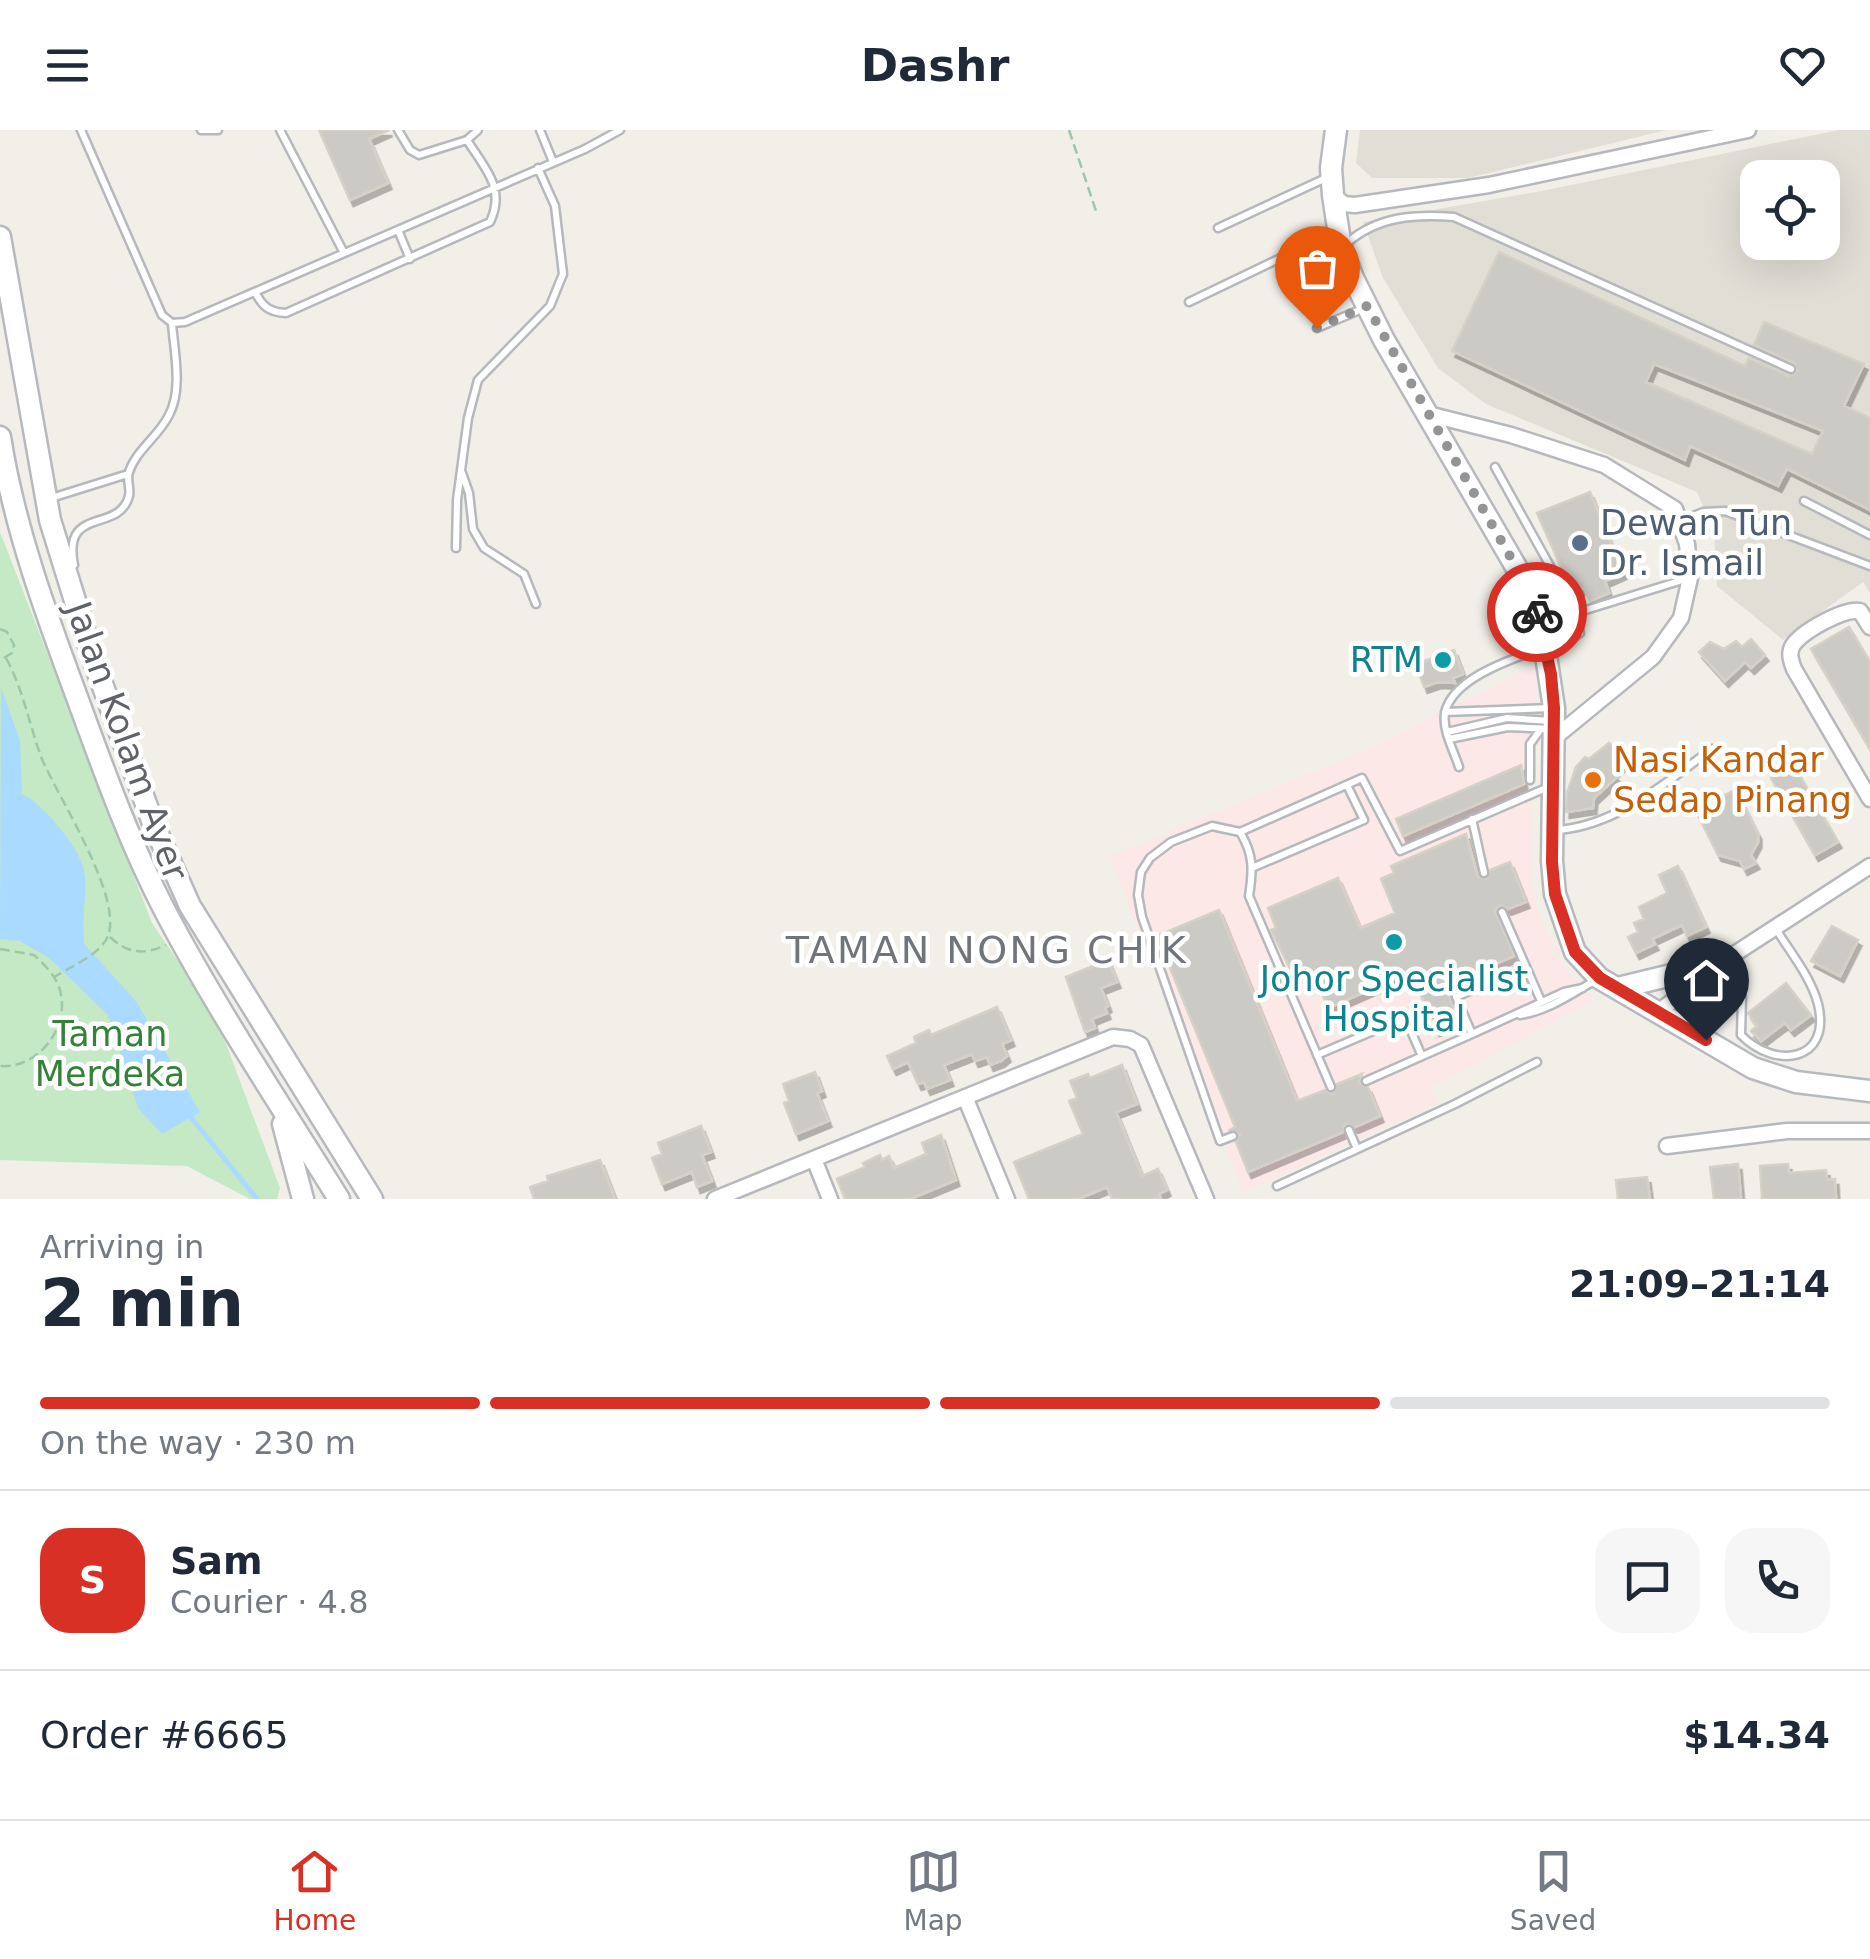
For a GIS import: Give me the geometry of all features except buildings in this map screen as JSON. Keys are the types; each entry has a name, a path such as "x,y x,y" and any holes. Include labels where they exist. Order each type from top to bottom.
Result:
{"main road":[{"path":"1336,130 1332,186 1341,242 1367,306 1519,572 1541,623 1551,725 1555,894 1575,952 1600,985 1658,1012 1754,1068 1796,1082 1870,1091"},
{"name":"Jalan Kolam Ayer","path":"0,237 46,500 81,620 153,823 190,906 372,1199"},
{"name":"Jalan Kolam Ayer","path":"0,437 3,467 30,561 116,802 165,911 339,1199"},
{"path":"1600,985 1725,960"},
{"path":"1706,1040 1694,1012 1704,984 1725,960"},
{"path":"272,1090 294,1155 303,1199"}],"street":[{"path":"1332,186 1344,204 1355,204 1489,185 1748,130"},
{"path":"1428,414 1512,435 1604,465 1675,510 1681,521 1690,578 1682,618 1653,656 1551,725"},
{"path":"1870,627 1860,612 1842,612 1793,646 1790,656 1870,799"},
{"path":"1658,1012 1725,960 1870,866"},
{"path":"715,1199 1113,1037 1141,1044 1206,1199"},
{"path":"965,1097 1008,1199"},
{"path":"1667,1146 1787,1132 1870,1131"},
{"path":"814,1159 830,1199"}],"lane":[{"path":"81,130 162,315 172,322 186,322 620,130"},
{"path":"202,130 218,130"},
{"path":"280,130 344,253"},
{"path":"398,130 410,150 419,154 467,140 478,130"},
{"path":"540,130 553,162"},
{"path":"255,292 262,306 272,313 286,314 490,222 498,204 496,187 467,140"},
{"path":"456,548 461,471 478,380 550,306 563,274 555,206 538,168"},
{"path":"1218,228 1332,186"},
{"path":"1188,302 1318,240 1341,242 1401,217 1454,218 1791,369"},
{"path":"398,230 410,259"},
{"path":"1317,328 1367,306"},
{"path":"46,500 128,474 170,415 176,385 172,322"},
{"path":"1459,768 1445,712 1461,685 1545,644 1567,642 1580,633 1576,613 1495,467"},
{"path":"461,471 470,493 473,529 484,548 515,564 524,574 536,604"},
{"path":"81,620 71,548 73,537 82,528 118,512 129,496 128,474"},
{"path":"1804,501 1870,535"},
{"path":"1681,521 1703,512 1725,511 1870,566"},
{"path":"1576,613 1690,578"},
{"path":"1445,712 1551,725"},
{"path":"1448,735 1507,718 1551,725"},
{"path":"1448,735 1551,725"},
{"path":"1530,780 1530,744 1551,725"},
{"path":"1552,830 1595,822 1632,806 1712,749"},
{"path":"1233,1136 1220,1141 1142,917 1138,895 1141,872 1150,858 1170,842 1212,826 1240,832 1362,778 1400,850 1552,785"},
{"path":"1254,867 1364,820 1346,786"},
{"path":"1472,819 1484,873"},
{"path":"1240,832 1254,867 1248,896 1331,1087"},
{"path":"1502,912 1541,1002"},
{"path":"1725,960 1742,997 1741,1036 1768,1056 1805,1052 1816,1041 1820,1020 1817,1001 1776,928"},
{"path":"1472,1034 1456,997 1525,967"},
{"path":"1366,1081 1541,1002 1600,985"},
{"path":"1514,1016 1534,1012 1600,985"},
{"path":"1318,1055 1399,1020 1408,1024 1421,1054"},
{"path":"1277,1186 1537,1062"},
{"path":"1349,1130 1357,1149"}],"path":[{"path":"1069,130 1097,214"},
{"path":"0,629 12,638 12,653 0,660"},
{"path":"6,658 24,696 52,781 84,838 111,915 102,946 54,977"},
{"path":"108,935 130,951 142,953 162,948"},
{"path":"0,949 34,955 54,977 62,994 60,1015 43,1051 27,1062 0,1066"}],"shaded area":[{"path":"1360,130 1667,130 1468,178 1372,178 1356,163"},
{"path":"1839,130 1870,130 1870,593 1863,582 1783,640 1717,586 1714,531 1697,492 1486,404 1438,368 1383,278 1363,222 1542,191"},
{"path":"1537,664 1532,889 1556,954 1593,1001 1431,1088 1437,1103 1243,1192 1109,856 1369,749"}],"green space":[{"name":"Taman Merdeka","path":"0,532 152,923 216,1017 280,1188 277,1199 250,1199 187,1166 0,1160"}],"water":[{"path":"1,687 20,741 22,794 35,802 68,838 83,867 84,944 136,1001 200,1112 162,1134 138,1108 108,1015 49,958 20,941 0,939"}],"waterway":[{"path":"189,1115 257,1199"}],"way so far":[{"path":"1317,328 1367,306 1519,572 1537,612"}],"place":[{"name":"Dewan Tun Dr. Ismail","path":"1580,543"},
{"name":"RTM","path":"1443,660"},
{"name":"Nasi Kandar Sedap Pinang","path":"1593,780"},
{"name":"Johor Specialist Hospital","path":"1394,942"}],"district":[{"name":"TAMAN NONG CHIK","path":"987,950"}],"route":[{"path":"1537,612 1554,708 1555,894 1575,952 1600,978 1706,1040"}]}
